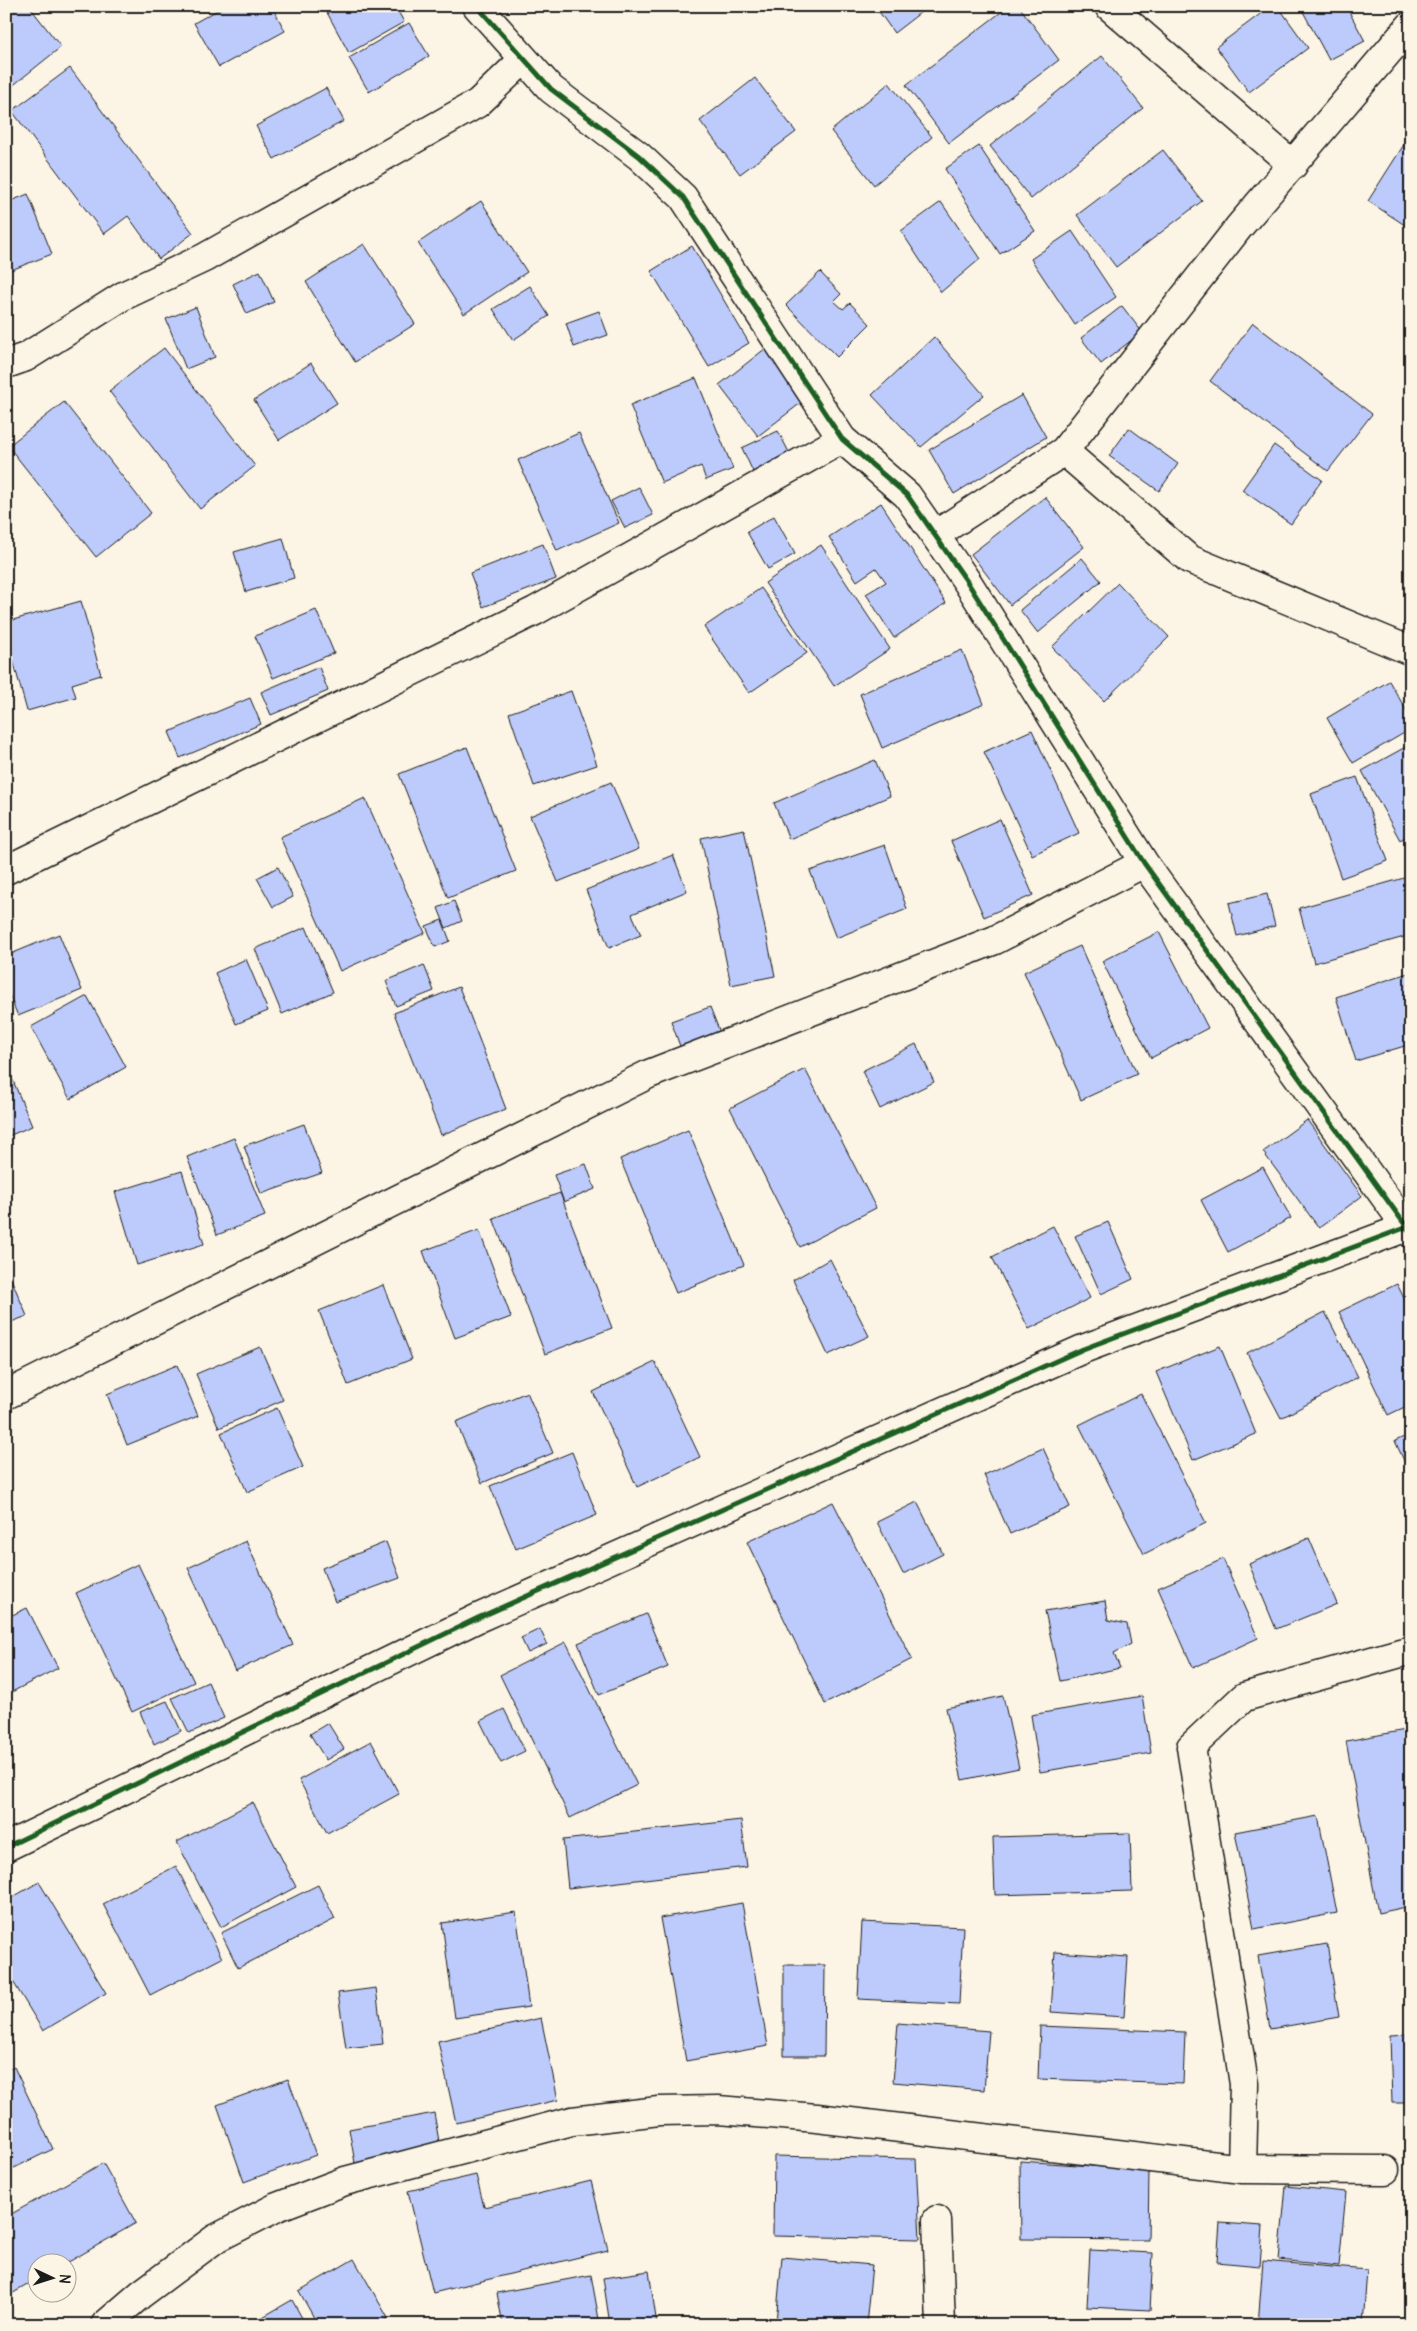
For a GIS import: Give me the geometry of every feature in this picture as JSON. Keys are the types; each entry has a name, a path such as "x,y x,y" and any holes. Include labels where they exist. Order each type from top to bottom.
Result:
{"street":[{"path":"6,1846 478,1618 1083,1349 1409,1230 1144,864 968,583 907,495 842,439 683,197 638,156 551,89 477,6"},
{"path":"1110,6 1293,165"},
{"path":"935,535 1064,451 1239,227 1411,25"},
{"path":"6,364 26,357 123,296 204,258 478,103 524,59"},
{"path":"6,870 535,611 842,439"},
{"path":"1064,451 1189,559 1411,651"},
{"path":"6,1395 649,1074 995,940 1144,864"},
{"path":"1242,2169 1244,2084 1191,1748 1244,1697 1411,1650"},
{"path":"105,2325 141,2294 215,2239 277,2207 345,2182 572,2121 659,2111 718,2110 817,2118 1242,2169 1385,2170"},
{"path":"937,2220 941,2325"}],"building":[{"path":"6,6 29,6 61,47 6,91"},
{"path":"225,6 272,6 285,31 219,67 194,23"},
{"path":"395,6 404,22 349,53 324,7"},
{"path":"875,6 929,6 894,33"},
{"path":"1009,6 1019,6 1059,60 949,143 906,85"},
{"path":"1271,6 1278,6 1308,48 1249,92 1216,47"},
{"path":"1300,6 1346,6 1365,41 1329,60"},
{"path":"409,23 429,56 369,92 349,58"},
{"path":"1102,56 1143,108 1031,199 990,146"},
{"path":"70,68 193,233 159,259 128,216 104,234 12,111"},
{"path":"755,78 796,132 740,174 700,121"},
{"path":"889,83 932,137 874,185 831,131"},
{"path":"326,88 344,121 274,159 256,126"},
{"path":"1405,143 1411,146 1411,229 1368,201"},
{"path":"979,146 1035,231 1000,254 945,169"},
{"path":"1163,150 1202,201 1116,267 1077,215"},
{"path":"28,194 52,254 6,272 6,203"},
{"path":"481,201 527,272 464,314 418,243"},
{"path":"941,202 980,259 941,292 901,231"},
{"path":"1072,231 1116,297 1075,325 1031,259"},
{"path":"364,244 415,324 355,362 306,282"},
{"path":"692,246 749,343 709,367 651,271"},
{"path":"260,271 274,302 247,314 233,284"},
{"path":"820,272 841,294 834,301 843,309 850,303 870,324 837,357 786,305"},
{"path":"530,286 549,316 513,340 493,309"},
{"path":"1122,306 1142,332 1101,364 1081,338"},
{"path":"196,307 215,357 186,369 166,319"},
{"path":"599,311 608,335 574,347 566,323"},
{"path":"1253,323 1372,414 1328,471 1210,381"},
{"path":"934,337 984,395 921,447 872,395"},
{"path":"164,348 255,466 200,509 109,391"},
{"path":"766,348 806,399 758,436 719,385"},
{"path":"311,363 337,403 279,440 254,400"},
{"path":"696,378 733,469 706,480 701,466 662,483 630,405"},
{"path":"1022,395 1046,437 954,494 929,450"},
{"path":"64,402 151,513 96,557 8,446"},
{"path":"1129,428 1178,464 1159,491 1109,456"},
{"path":"778,431 791,456 754,474 742,448"},
{"path":"579,433 619,523 557,551 518,460"},
{"path":"1274,445 1322,480 1291,524 1242,490"},
{"path":"639,487 653,515 625,528 611,501"},
{"path":"1045,497 1084,547 1010,605 971,554"},
{"path":"881,503 946,603 894,638 866,594 886,582 876,568 857,581 829,537"},
{"path":"774,516 795,554 768,569 747,532"},
{"path":"283,538 294,578 246,592 234,552"},
{"path":"543,544 556,579 483,607 470,573"},
{"path":"821,545 890,649 834,686 765,583"},
{"path":"1082,558 1101,581 1038,633 1020,610"},
{"path":"1118,583 1169,637 1104,701 1052,647"},
{"path":"761,588 807,653 749,693 704,627"},
{"path":"81,601 101,675 72,684 76,697 27,711 6,635 6,622"},
{"path":"316,610 334,653 273,678 255,636"},
{"path":"962,650 984,704 882,748 860,694"},
{"path":"319,667 328,691 271,715 261,692"},
{"path":"1389,681 1411,718 1411,729 1353,763 1327,718"},
{"path":"571,691 597,765 534,786 509,713"},
{"path":"250,698 261,724 180,758 169,732"},
{"path":"1032,730 1079,833 1032,855 984,752"},
{"path":"1411,744 1411,834 1400,840 1362,771"},
{"path":"467,747 516,871 448,898 399,774"},
{"path":"875,760 890,796 789,839 774,803"},
{"path":"1357,777 1388,861 1341,878 1311,794"},
{"path":"611,782 639,849 558,882 530,816"},
{"path":"365,798 425,933 340,971 280,837"},
{"path":"1000,819 1033,895 984,917 951,841"},
{"path":"744,829 775,976 731,985 701,838"},
{"path":"885,845 907,909 836,938 810,871"},
{"path":"673,855 687,891 632,914 641,935 609,948 586,890"},
{"path":"278,867 293,897 273,907 257,878"},
{"path":"1411,876 1411,935 1314,963 1299,908"},
{"path":"1267,894 1275,926 1237,936 1229,903"},
{"path":"454,901 462,921 446,928 438,908"},
{"path":"442,920 450,941 435,947 426,926"},
{"path":"306,927 333,992 282,1014 255,949"},
{"path":"1159,932 1208,1028 1151,1058 1102,961"},
{"path":"59,934 82,990 18,1016 6,988 6,956"},
{"path":"1080,946 1137,1074 1081,1100 1024,972"},
{"path":"246,959 268,1011 236,1024 215,973"},
{"path":"424,965 434,991 396,1006 386,981"},
{"path":"1411,972 1411,1044 1356,1061 1336,997"},
{"path":"459,987 506,1109 441,1135 394,1013"},
{"path":"87,996 126,1067 70,1099 31,1027"},
{"path":"710,1007 721,1035 681,1049 671,1021"},
{"path":"916,1044 934,1082 880,1109 862,1071"},
{"path":"6,1064 32,1126 6,1137"},
{"path":"805,1069 876,1208 800,1247 730,1108"},
{"path":"1307,1120 1362,1196 1319,1228 1263,1152"},
{"path":"304,1124 322,1173 261,1194 244,1146"},
{"path":"688,1130 744,1265 676,1293 620,1159"},
{"path":"234,1138 265,1216 217,1235 187,1157"},
{"path":"586,1164 595,1189 564,1202 554,1175"},
{"path":"1263,1167 1291,1218 1228,1252 1201,1200"},
{"path":"182,1171 204,1244 137,1265 115,1192"},
{"path":"560,1193 612,1328 545,1354 493,1218"},
{"path":"1108,1222 1133,1279 1101,1294 1075,1236"},
{"path":"1053,1226 1090,1298 1029,1329 992,1257"},
{"path":"479,1230 511,1317 455,1338 423,1251"},
{"path":"830,1259 869,1336 828,1355 793,1280"},
{"path":"6,1267 27,1316 6,1324"},
{"path":"1397,1284 1411,1312 1411,1404 1388,1415 1339,1312"},
{"path":"383,1285 412,1359 348,1385 319,1311"},
{"path":"1325,1312 1358,1377 1281,1418 1247,1353"},
{"path":"1220,1346 1256,1434 1193,1460 1156,1372"},
{"path":"260,1347 283,1400 219,1428 196,1374"},
{"path":"655,1362 700,1457 637,1487 593,1392"},
{"path":"177,1365 198,1416 127,1445 107,1394"},
{"path":"527,1392 553,1453 482,1483 456,1422"},
{"path":"1141,1394 1206,1523 1144,1554 1079,1425"},
{"path":"277,1408 303,1467 247,1492 221,1433"},
{"path":"1411,1434 1411,1476 1395,1441"},
{"path":"1043,1448 1070,1507 1010,1534 984,1475"},
{"path":"572,1452 597,1515 516,1549 490,1486"},
{"path":"833,1502 912,1659 825,1704 747,1542"},
{"path":"917,1502 943,1554 903,1574 877,1522"},
{"path":"1309,1538 1337,1604 1276,1629 1249,1564"},
{"path":"246,1541 293,1645 235,1671 188,1568"},
{"path":"386,1542 400,1578 335,1602 322,1568"},
{"path":"1223,1559 1258,1638 1193,1668 1158,1588"},
{"path":"138,1564 194,1682 132,1712 76,1593"},
{"path":"1105,1601 1108,1620 1127,1624 1131,1644 1114,1653 1120,1668 1060,1681 1045,1611"},
{"path":"27,1608 58,1668 6,1695 6,1618"},
{"path":"646,1614 668,1667 599,1695 578,1643"},
{"path":"540,1629 547,1644 528,1653 521,1638"},
{"path":"566,1642 637,1785 570,1818 500,1675"},
{"path":"208,1682 224,1718 189,1733 172,1698"},
{"path":"1003,1696 1019,1768 962,1780 946,1708"},
{"path":"1142,1696 1151,1753 1040,1772 1031,1715"},
{"path":"167,1701 181,1731 154,1744 140,1712"},
{"path":"504,1709 525,1751 501,1763 480,1721"},
{"path":"328,1723 344,1749 326,1760 310,1734"},
{"path":"1411,1729 1411,1906 1378,1913 1346,1741"},
{"path":"371,1741 399,1794 327,1833 299,1780"},
{"path":"253,1802 296,1887 221,1927 177,1842"},
{"path":"1318,1816 1337,1913 1254,1929 1235,1832"},
{"path":"741,1820 747,1867 568,1888 563,1840"},
{"path":"1130,1833 1132,1891 995,1895 993,1837"},
{"path":"176,1866 222,1958 150,1995 103,1904"},
{"path":"39,1882 106,1993 43,2031 6,1970 6,1901"},
{"path":"318,1885 335,1919 238,1968 221,1933"},
{"path":"742,1903 768,2046 686,2061 660,1918"},
{"path":"516,1912 529,2007 455,2018 442,1923"},
{"path":"862,1922 963,1927 959,2004 858,1999"},
{"path":"1327,1944 1339,2017 1270,2029 1258,1956"},
{"path":"1055,1952 1128,1957 1124,2017 1051,2012"},
{"path":"784,1965 825,1965 824,2056 784,2056"},
{"path":"376,1988 383,2044 346,2048 338,1993"},
{"path":"541,2018 558,2100 456,2123 438,2041"},
{"path":"898,2023 989,2031 984,2090 893,2082"},
{"path":"1040,2026 1185,2032 1183,2084 1038,2079"},
{"path":"1411,2034 1411,2103 1392,2103 1390,2035"},
{"path":"14,2067 53,2149 6,2172 6,2070"},
{"path":"288,2079 316,2155 244,2182 217,2105"},
{"path":"434,2113 440,2147 355,2163 349,2129"},
{"path":"774,2156 916,2159 920,2239 773,2236"},
{"path":"1020,2161 1149,2170 1148,2240 1021,2239"},
{"path":"103,2163 136,2223 78,2256 78,2254 28,2254 28,2285 6,2297 6,2217"},
{"path":"476,2175 484,2207 591,2181 608,2250 433,2293 408,2191"},
{"path":"1286,2186 1346,2192 1339,2266 1279,2260"},
{"path":"1220,2223 1263,2226 1260,2266 1217,2262"},
{"path":"1090,2250 1153,2253 1150,2310 1087,2307"},
{"path":"782,2257 872,2265 866,2325 806,2325 776,2322"},
{"path":"354,2259 388,2318 377,2325 318,2325 299,2291"},
{"path":"1263,2261 1367,2270 1363,2325 1258,2325"},
{"path":"649,2271 657,2325 610,2325 603,2278"},
{"path":"591,2275 600,2325 503,2325 497,2293"},
{"path":"292,2300 306,2325 249,2325"}],"cycle path":[{"path":"477,6 551,89 639,156 683,197 842,439 907,495 968,583 1144,863 1411,1233"},
{"path":"6,1847 478,1618 1083,1349 1407,1227"}]}
